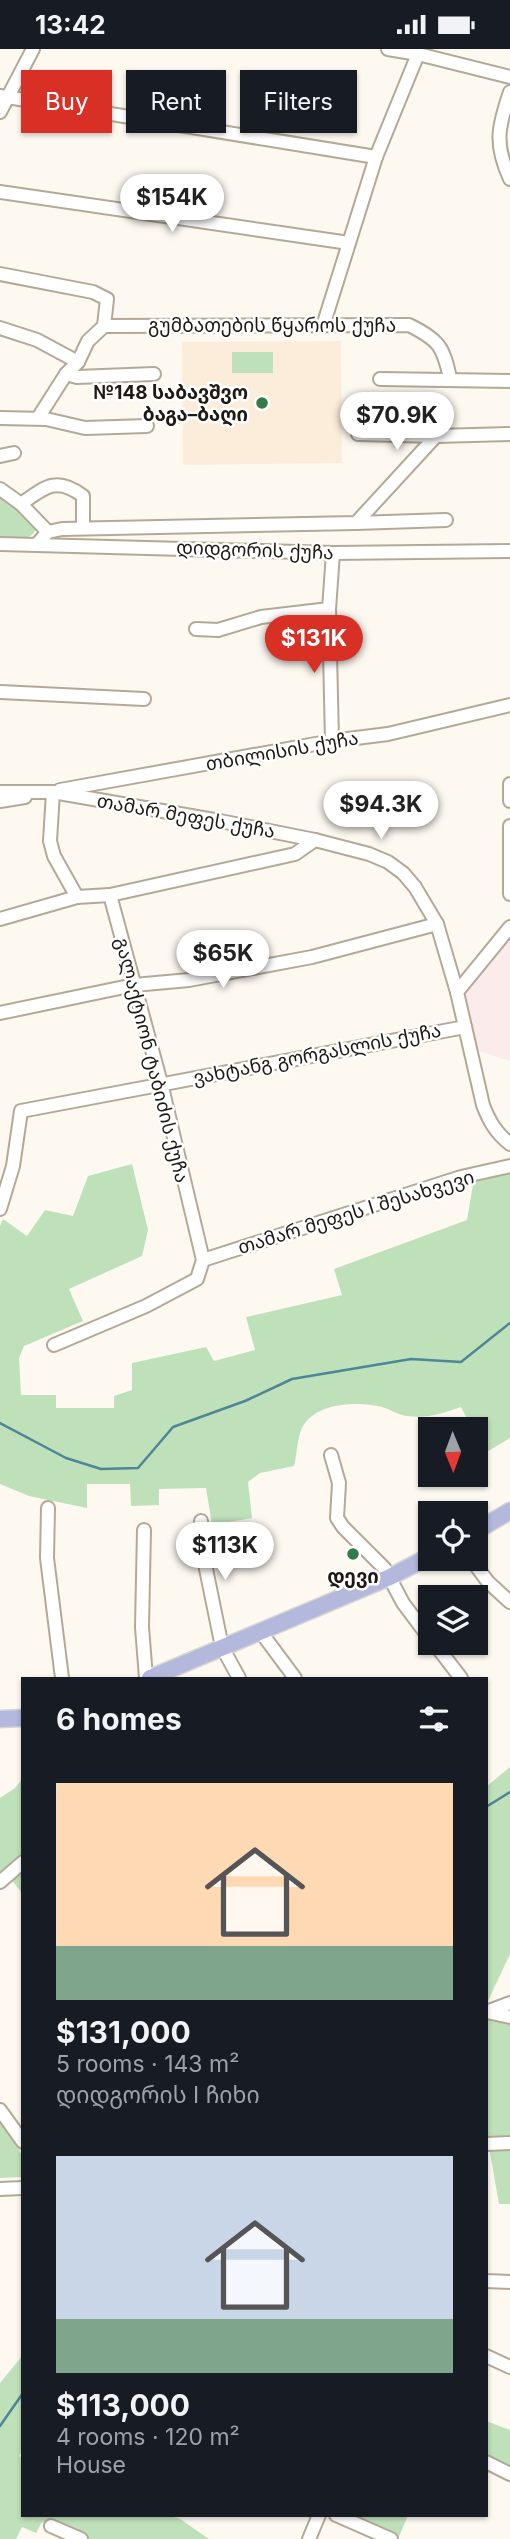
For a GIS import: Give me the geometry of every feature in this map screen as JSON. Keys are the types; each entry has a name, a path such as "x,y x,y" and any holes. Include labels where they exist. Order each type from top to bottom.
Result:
{"main road":[{"path":"488,1524 510,1511"},
{"path":"150,1677 390,1577 418,1562"},
{"path":"0,1719 21,1718"}],"street":[{"path":"0,112 4,97 33,49"},
{"path":"388,49 510,77"},
{"path":"323,327 376,157 418,54"},
{"path":"510,92 497,135 510,179"},
{"path":"4,97 376,157"},
{"path":"0,192 349,243"},
{"path":"0,274 93,292 107,299 104,326 88,341 78,362 66,374 38,418"},
{"name":"გუმბათების წყაროს ქუჩა","path":"104,326 410,325 433,337 445,356 450,378"},
{"path":"0,328 37,340 78,362"},
{"path":"66,374 77,377 154,374"},
{"path":"380,379 510,381"},
{"path":"0,418 38,418 85,428 147,426"},
{"path":"358,434 436,436 510,433"},
{"path":"356,523 436,436"},
{"path":"0,456 14,453"},
{"path":"21,504 48,485 70,486 83,496 83,528"},
{"path":"0,489 21,504 48,532"},
{"path":"37,544 48,532 83,528 446,520"},
{"name":"დიდგორის ქუჩა","path":"0,544 333,553 510,551"},
{"path":"332,741 329,609 333,553"},
{"path":"196,629 218,630 261,617 329,609"},
{"path":"0,692 144,699"},
{"name":"თბილისის ქუჩა","path":"53,792 332,741 388,734 510,705"},
{"path":"510,784 510,801"},
{"name":"თამარ მეფეს ქუჩა","path":"0,792 53,792 220,821 315,840 369,854 388,862 403,873 415,887 437,924 457,992 488,1119 497,1133 510,1144"},
{"path":"0,801 53,792 50,841 54,856 77,897"},
{"path":"510,826 510,894"},
{"path":"0,919 77,897 110,895 295,854 315,840"},
{"name":"გალაქტიონ ტაბიძის ქუჩა","path":"110,895 162,1083 203,1260"},
{"path":"0,1013 134,985 190,980 312,957 437,924"},
{"path":"457,992 510,927"},
{"name":"ვახტანგ გორგასლის ქუჩა","path":"0,1209 13,1166 21,1111 465,1027"},
{"name":"თამარ მეფეს I შესახვევი","path":"203,1260 461,1177 510,1167"},
{"path":"54,1345 146,1306 197,1279 203,1260"},
{"path":"331,1455 339,1483 337,1518 385,1569 403,1603 418,1623"},
{"path":"48,1509 47,1559 62,1677"},
{"path":"201,1521 206,1569 222,1647 239,1677"},
{"path":"144,1530 142,1627 148,1677"},
{"path":"480,1571 510,1602"},
{"path":"260,1631 294,1677"},
{"path":"443,1655 460,1677"},
{"path":"0,1882 21,1864"},
{"path":"488,2010 510,2003"},
{"path":"488,2012 510,2017"},
{"path":"0,2110 18,2126"},
{"path":"488,2144 510,2143"},
{"path":"0,2189 21,2188"},
{"path":"488,2281 510,2282"},
{"path":"488,2357 510,2367"},
{"path":"488,2463 510,2474"},
{"path":"310,2539 318,2517"},
{"path":"341,2517 391,2539"},
{"path":"51,2526 81,2539"}],"shaded area":[{"name":"№148 საბავშვო ბაგა–ბაღი","path":"341,341 342,463 183,465 182,342"},
{"path":"510,927 510,1061 476,1050 462,989"}],"green space":[{"path":"232,352 273,352 273,373 232,373"},
{"path":"0,495 37,526 27,538 0,539"},
{"path":"132,1164 148,1230 142,1256 69,1289 83,1321 24,1346 19,1358 21,1395 56,1395 56,1408 114,1408 114,1396 132,1390 132,1363 206,1347 214,1361 255,1350 246,1317 342,1295 334,1269 467,1220 474,1179 510,1172 510,1438 488,1451 488,1417 466,1417 461,1407 421,1417 361,1404 327,1408 308,1419 302,1428 294,1466 260,1473 248,1482 252,1518 212,1525 206,1488 159,1489 159,1505 131,1506 130,1484 87,1484 87,1508 29,1496 0,1484 0,1226 3,1219 27,1236 45,1210 73,1216 88,1176"},
{"path":"510,1767 510,1954 488,2001 488,1785"},
{"path":"21,1780 21,1892 4,1871 0,1874 0,1798"},
{"path":"488,2016 510,2023 510,2140 488,2140"},
{"path":"0,2120 21,2154 21,2177 0,2178"},
{"path":"489,2147 510,2147 510,2204 499,2204"},
{"path":"21,2357 21,2517 174,2517 209,2539 81,2539 42,2522 36,2533 22,2527 16,2539 0,2539 0,2383"},
{"path":"488,2422 510,2430 510,2472 488,2461"},
{"path":"347,2517 407,2517 398,2539"}],"waterway":[{"path":"0,1423 66,1458 101,1469 138,1468 173,1427 245,1401 292,1379 411,1359 461,1362 510,1323"},
{"path":"488,1806 510,1792"},
{"path":"0,2426 21,2396"}],"place":[{"name":"№148 საბავშვო ბაგა–ბაღი","path":"262,403"},
{"name":"დევი","path":"353,1554"}]}
